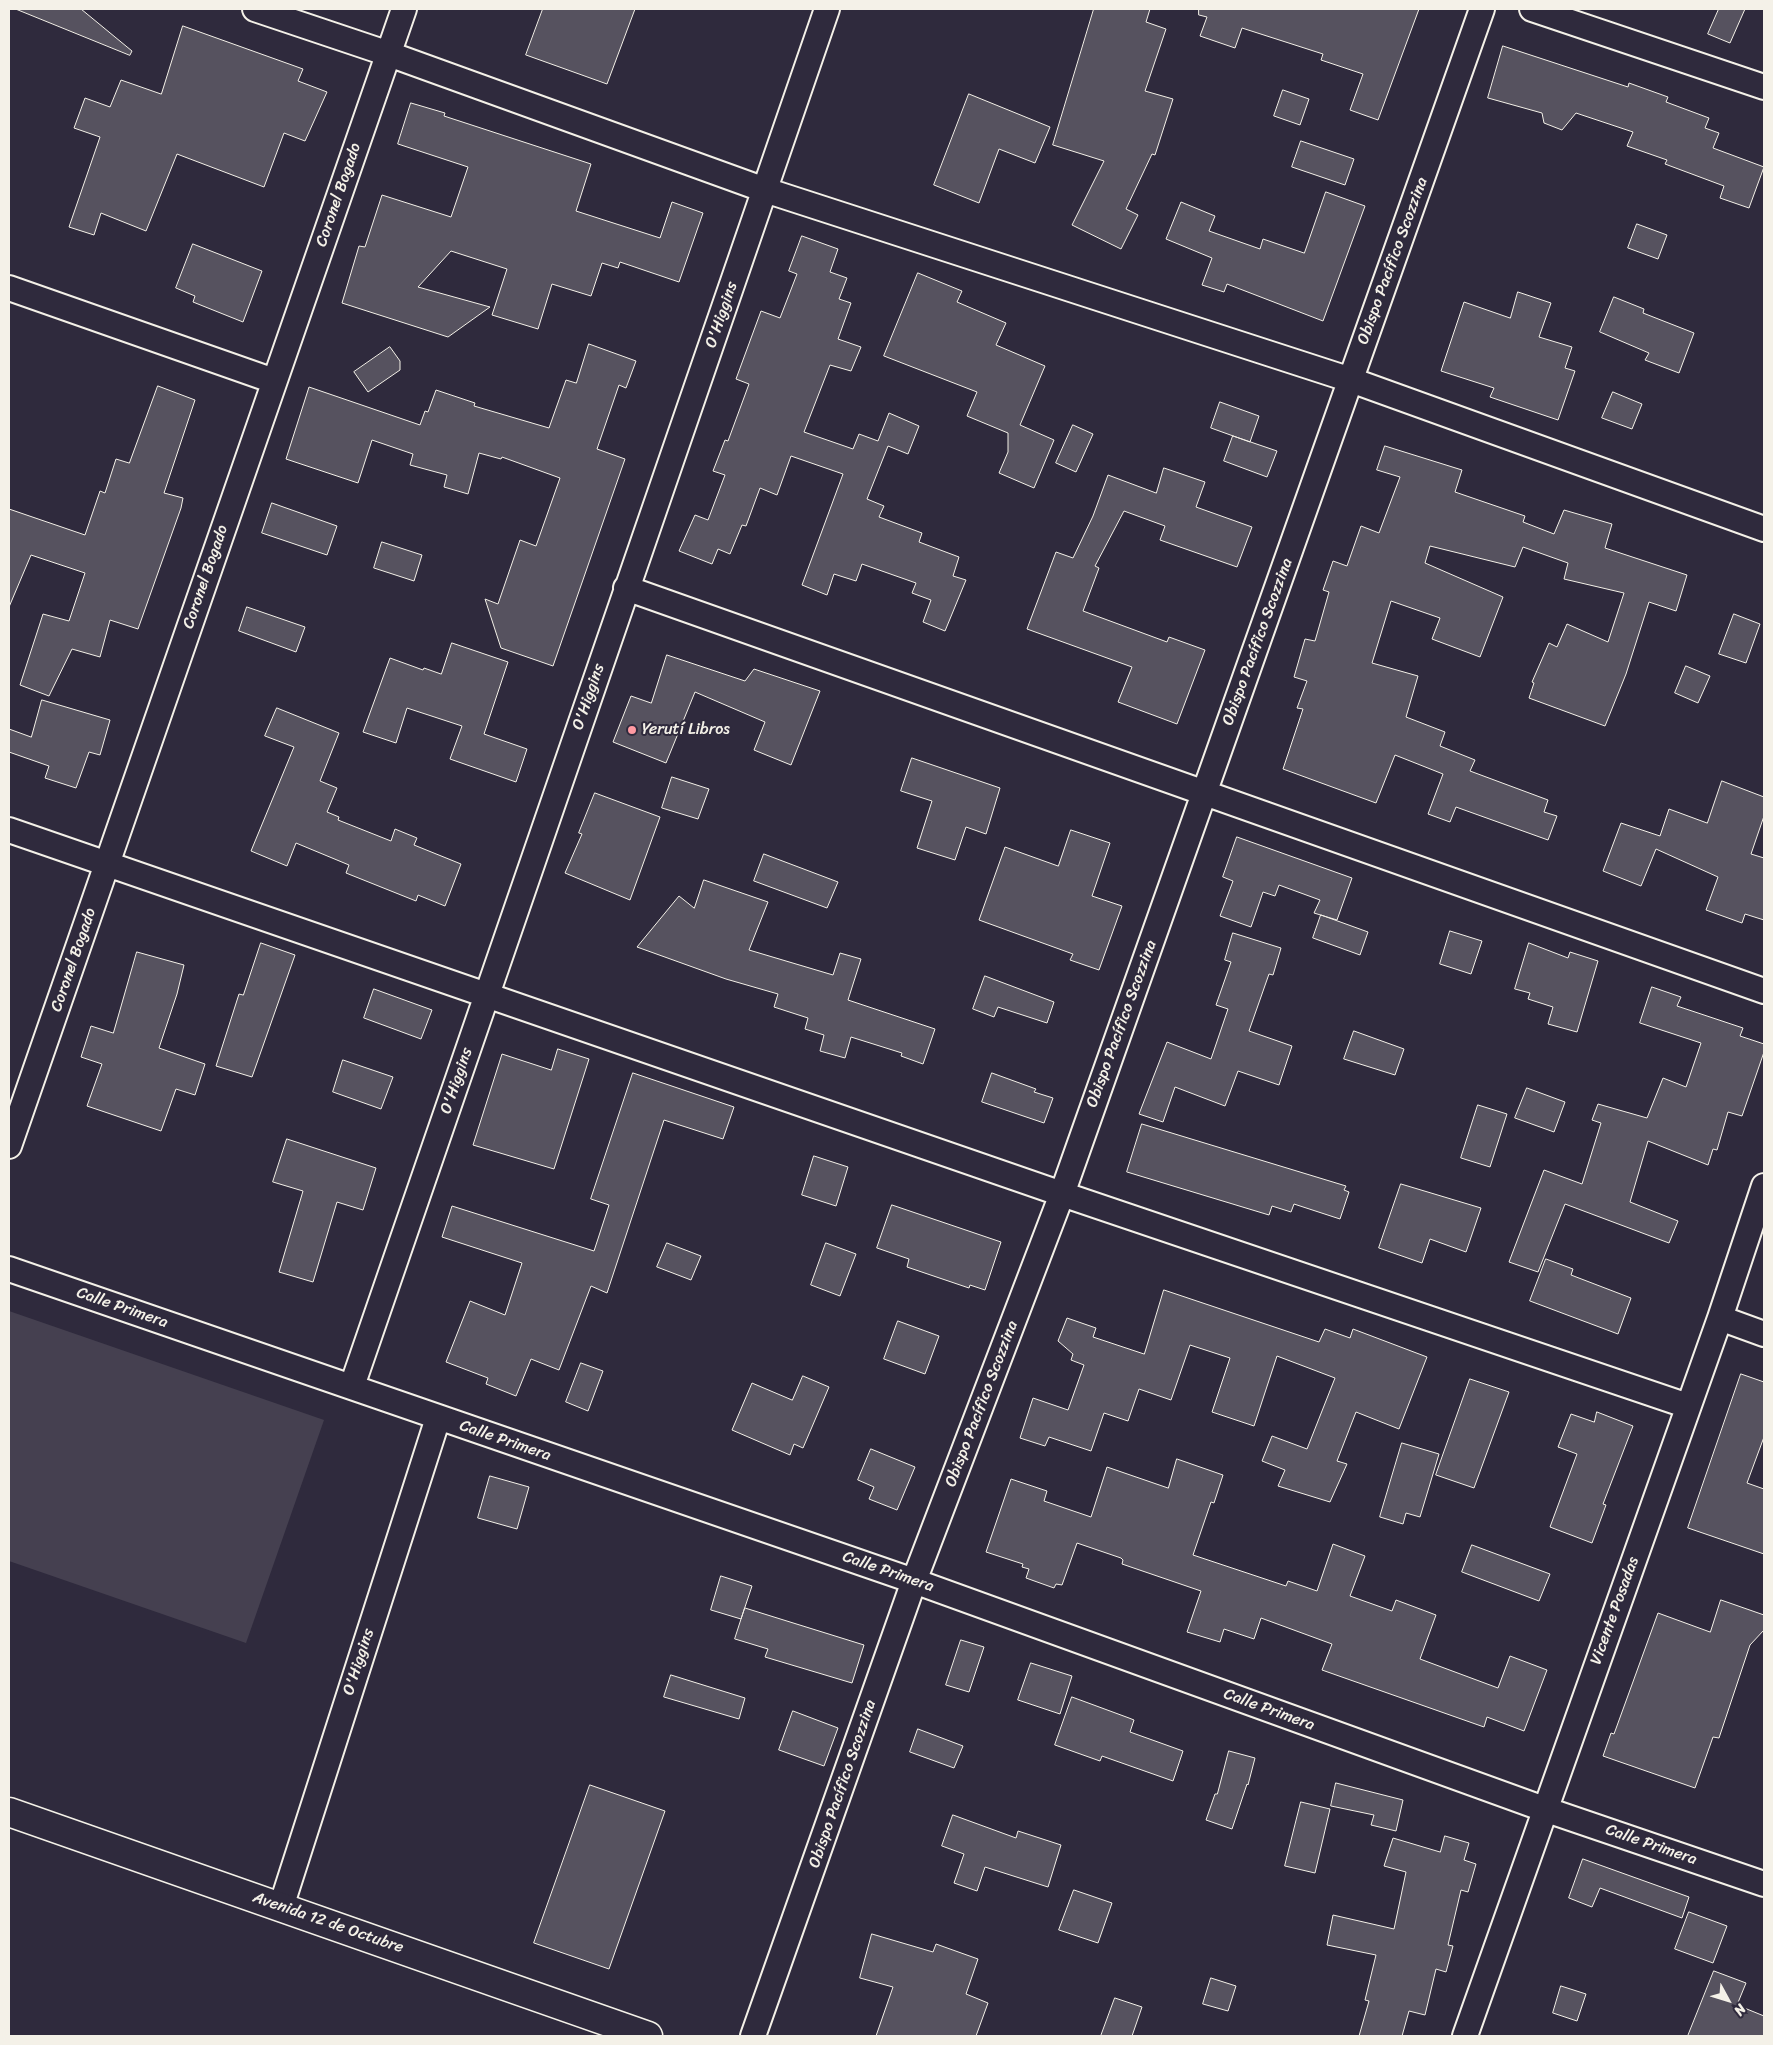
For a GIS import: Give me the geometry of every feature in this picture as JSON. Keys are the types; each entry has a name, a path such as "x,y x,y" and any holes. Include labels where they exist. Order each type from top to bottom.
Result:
{"main road":[{"name":"Avenida 12 de Octubre","path":"9,1812 648,2036"}],"street":[{"path":"255,9 389,54 765,190 1350,380 1764,529"},
{"name":"Coronel Bogado","path":"9,1146 404,9"},
{"name":"O'Higgins","path":"352,1386 827,9"},
{"name":"Obispo Pacífico Scozzina","path":"753,2036 914,1581 1062,1194 1482,9"},
{"path":"1532,9 1764,87"},
{"path":"9,288 274,380"},
{"path":"626,588 1764,991"},
{"path":"9,830 1062,1194 1688,1406"},
{"name":"Vicente Posadas","path":"1466,2036 1544,1809 1720,1318 1764,1186"},
{"name":"Calle Primera","path":"9,1269 914,1581 1544,1809 1764,1884"},
{"path":"1720,1318 1764,1334"},
{"name":"O'Higgins","path":"281,1907 438,1418"}],"shaded area":[{"path":"9,1311 324,1420 246,1643 9,1561"}],"building":[{"path":"16,9 81,9 132,51 130,55"},
{"path":"543,9 635,9 607,84 526,55"},
{"path":"1094,9 1150,9 1146,22 1166,29 1145,91 1173,99 1155,155 1152,154 1126,209 1138,215 1121,249 1072,225 1104,161 1053,145"},
{"path":"1199,9 1419,9 1378,120 1350,110 1363,74 1321,60 1323,54 1242,28 1235,48 1200,36 1207,17 1199,15"},
{"path":"1719,9 1745,9 1730,43 1708,34"},
{"path":"183,26 303,69 298,81 327,92 305,141 284,133 264,187 177,154 146,231 101,213 94,235 69,227 100,137 74,128 85,98 110,107 121,80 161,94"},
{"path":"1503,46 1628,87 1629,83 1668,97 1666,102 1709,118 1705,128 1719,133 1713,148 1764,167 1749,208 1720,198 1724,186 1665,164 1667,160 1627,146 1633,132 1576,113 1562,130 1544,123 1542,113 1488,98"},
{"path":"1283,90 1309,99 1300,125 1274,116"},
{"path":"969,94 1050,127 1035,163 999,149 979,203 934,185"},
{"path":"411,103 445,113 444,116 591,164 576,211 660,238 672,202 703,213 679,282 620,262 618,268 602,263 591,296 552,284 538,329 492,315 507,269 451,251 418,287 490,307 448,337 342,303 359,246 365,247 382,195 451,217 468,167 398,144"},
{"path":"1301,141 1354,159 1345,185 1292,167"},
{"path":"1326,192 1365,206 1323,321 1227,284 1224,292 1202,285 1212,258 1166,239 1181,202 1215,216 1209,231 1260,249 1263,239 1304,253"},
{"path":"1637,224 1667,235 1658,259 1628,248"},
{"path":"802,236 838,249 830,272 847,278 839,299 851,303 838,339 861,347 851,371 830,365 804,432 853,449 859,434 878,441 889,413 919,426 908,454 888,446 867,499 884,506 879,517 922,533 919,542 959,557 953,576 966,580 945,631 923,622 931,600 912,593 916,583 862,564 856,581 834,574 827,595 802,585 843,474 791,456 777,495 760,488 746,526 742,525 730,554 718,549 712,564 679,551 695,515 708,520 725,475 713,471 725,440 728,441 749,384 736,379 761,311 780,318 797,274 789,271"},
{"path":"193,244 262,271 243,322 193,302 195,296 176,288"},
{"path":"918,273 962,291 957,302 1006,323 996,345 1045,366 1020,425 1054,440 1034,488 999,473 1008,452 1008,433 967,416 977,392 884,356"},
{"path":"1518,292 1551,303 1539,337 1572,347 1565,368 1575,371 1558,420 1490,397 1494,388 1441,371 1464,302 1510,318"},
{"path":"1614,297 1644,309 1643,313 1694,333 1679,373 1645,360 1649,353 1600,332"},
{"path":"589,344 636,361 626,388 619,385 597,449 625,459 553,666 501,648 485,599 498,604 520,540 536,546 560,478 502,457 501,459 479,453 468,494 444,487 447,475 410,465 413,454 372,440 358,483 286,459 309,387 420,425 425,411 428,412 436,390 475,403 474,406 549,428 566,380 576,383"},
{"path":"390,347 400,361 400,370 368,392 354,372"},
{"path":"158,386 195,400 164,493 183,498 181,508 138,629 110,620 100,657 72,649 49,696 20,685 43,614 69,621 85,573 31,555 9,607 9,509 85,535 100,491 105,493 116,459 129,463"},
{"path":"1613,392 1642,404 1632,429 1602,418"},
{"path":"1220,402 1259,416 1250,442 1211,428"},
{"path":"1073,425 1093,434 1076,472 1056,463"},
{"path":"1233,436 1277,451 1267,477 1224,461"},
{"path":"1385,446 1462,470 1455,492 1525,516 1523,522 1554,534 1564,510 1612,524 1605,548 1687,575 1676,611 1649,602 1626,674 1605,726 1529,698 1534,683 1532,682 1549,643 1557,647 1567,624 1608,642 1624,593 1564,579 1568,563 1523,547 1515,567 1430,546 1425,563 1503,597 1480,657 1432,639 1440,618 1391,601 1372,663 1418,676 1406,717 1445,732 1440,746 1475,760 1470,771 1548,800 1544,812 1557,816 1548,840 1456,807 1450,822 1428,814 1443,774 1395,755 1376,803 1283,769 1303,709 1297,708 1307,681 1294,677 1305,639 1315,641 1329,592 1323,590 1333,561 1347,566 1361,526 1379,533 1400,477 1377,470"},
{"path":"1164,468 1205,482 1196,507 1252,527 1237,567 1160,540 1165,526 1124,511 1095,566 1099,568 1083,611 1167,642 1169,637 1205,650 1177,724 1118,702 1132,667 1027,629 1056,552 1073,558 1093,516 1108,475 1156,493"},
{"path":"272,503 337,526 327,555 262,533"},
{"path":"382,542 422,555 414,581 374,568"},
{"path":"247,607 305,627 296,652 239,631"},
{"path":"1734,614 1760,624 1746,663 1719,654"},
{"path":"452,643 508,662 484,734 527,749 516,782 450,759 462,726 407,708 396,743 363,732 390,658 423,670 424,668 441,674"},
{"path":"667,655 745,681 754,669 820,691 791,765 754,750 765,722 695,692 666,763 613,742 631,696 651,703"},
{"path":"1686,666 1710,676 1698,703 1675,693"},
{"path":"42,700 110,720 100,755 89,752 76,788 45,778 49,766 9,752 9,729 31,737"},
{"path":"277,708 339,733 320,781 337,788 327,812 339,817 338,820 391,841 395,829 417,838 414,845 461,864 445,906 418,895 416,901 346,873 349,865 296,843 287,866 251,851 294,747 265,736"},
{"path":"912,758 1000,788 986,834 966,827 955,860 917,848 932,801 901,791"},
{"path":"672,777 709,789 698,819 662,808"},
{"path":"1722,781 1764,797 1764,816 1751,854 1764,858 1764,920 1745,914 1742,923 1706,910 1718,877 1656,849 1641,886 1603,871 1621,823 1660,836 1669,809 1707,823"},
{"path":"595,793 660,817 630,900 565,873 582,834 579,833"},
{"path":"1071,830 1110,843 1092,896 1122,906 1099,970 1070,960 1073,954 979,920 1005,847 1058,866"},
{"path":"1237,837 1352,878 1337,920 1314,913 1320,900 1279,885 1275,896 1263,892 1251,927 1220,916 1233,881 1223,877"},
{"path":"764,854 838,882 827,908 754,881"},
{"path":"704,880 768,902 749,950 833,975 840,953 861,959 848,1000 935,1029 923,1064 901,1056 902,1053 851,1037 845,1058 820,1051 824,1035 805,1029 808,1018 774,1007 778,994 726,979 637,947 679,896 694,908"},
{"path":"1321,915 1368,932 1360,955 1313,938"},
{"path":"1450,931 1482,941 1471,974 1440,964"},
{"path":"1233,933 1281,948 1273,975 1269,974 1249,1031 1292,1046 1279,1085 1238,1071 1225,1106 1175,1087 1163,1122 1139,1114 1167,1042 1211,1059 1228,1009 1216,1005 1231,962 1225,960"},
{"path":"261,943 295,955 252,1077 216,1066 239,994 243,995"},
{"path":"1529,943 1568,958 1570,952 1598,961 1577,1032 1548,1024 1553,1007 1528,999 1530,993 1515,989"},
{"path":"137,952 184,965 177,994 159,1048 205,1064 195,1095 176,1089 161,1131 87,1106 102,1064 81,1057 91,1026 113,1033"},
{"path":"985,976 1054,1002 1047,1023 998,1007 994,1017 973,1009"},
{"path":"1652,987 1681,997 1677,1006 1743,1028 1740,1036 1764,1044 1764,1052 1742,1116 1728,1112 1717,1150 1713,1149 1708,1165 1648,1141 1630,1202 1678,1221 1669,1243 1565,1204 1538,1272 1509,1262 1544,1170 1582,1184 1601,1123 1592,1120 1598,1104 1647,1118 1663,1078 1686,1087 1701,1043 1640,1023"},
{"path":"374,989 432,1010 421,1039 364,1018"},
{"path":"1354,1031 1404,1049 1395,1075 1344,1059"},
{"path":"558,1049 589,1059 554,1169 473,1145 502,1054 551,1070"},
{"path":"343,1060 393,1077 381,1109 333,1092"},
{"path":"633,1073 734,1107 723,1139 664,1120 607,1293 591,1286 559,1370 531,1359 516,1396 486,1384 488,1378 446,1362 470,1301 505,1315 522,1263 442,1237 452,1206 594,1251 609,1205 591,1199"},
{"path":"992,1073 1036,1089 1034,1092 1053,1098 1044,1123 982,1102"},
{"path":"1527,1088 1565,1102 1554,1132 1515,1118"},
{"path":"1478,1105 1507,1114 1490,1167 1461,1158"},
{"path":"1142,1124 1346,1186 1344,1190 1349,1192 1340,1219 1294,1204 1291,1212 1272,1206 1269,1215 1127,1172"},
{"path":"287,1139 376,1168 363,1210 337,1202 313,1282 279,1272 303,1191 273,1182"},
{"path":"814,1156 848,1167 836,1206 802,1195"},
{"path":"1401,1184 1481,1208 1466,1252 1430,1239 1422,1263 1379,1248"},
{"path":"892,1205 1001,1242 985,1290 970,1285 969,1288 907,1267 909,1259 877,1248"},
{"path":"667,1243 701,1256 691,1280 657,1267"},
{"path":"826,1243 856,1254 840,1296 811,1285"},
{"path":"1546,1259 1573,1269 1571,1275 1631,1298 1618,1334 1530,1301"},
{"path":"1164,1290 1319,1342 1325,1329 1350,1338 1353,1329 1427,1357 1399,1429 1356,1412 1337,1461 1347,1464 1330,1502 1278,1486 1285,1470 1262,1461 1272,1436 1307,1449 1335,1378 1277,1356 1254,1426 1212,1412 1230,1358 1190,1345 1171,1400 1139,1389 1128,1421 1104,1413 1091,1451 1049,1437 1045,1446 1020,1438 1033,1398 1068,1410 1084,1365 1071,1360 1073,1354 1058,1341 1067,1318 1096,1328 1093,1337 1144,1354"},
{"path":"898,1321 939,1336 925,1374 884,1359"},
{"path":"581,1363 603,1371 588,1411 566,1402"},
{"path":"1741,1374 1764,1382 1764,1437 1747,1483 1764,1489 1764,1554 1688,1528"},
{"path":"803,1376 829,1387 803,1448 794,1444 790,1455 732,1430 752,1383 792,1400"},
{"path":"1470,1379 1509,1392 1474,1488 1436,1475"},
{"path":"1597,1412 1633,1426 1603,1504 1606,1505 1592,1543 1550,1527 1577,1454 1558,1447 1571,1414 1594,1422"},
{"path":"1402,1443 1439,1454 1420,1517 1406,1513 1403,1524 1380,1517"},
{"path":"871,1449 915,1467 897,1510 869,1499 874,1487 858,1480"},
{"path":"1177,1459 1223,1475 1214,1503 1211,1502 1193,1555 1286,1586 1288,1581 1317,1591 1333,1544 1365,1556 1350,1596 1392,1611 1396,1600 1436,1615 1420,1659 1498,1688 1510,1656 1547,1670 1524,1731 1487,1717 1484,1727 1322,1670 1332,1644 1261,1618 1254,1639 1224,1629 1220,1642 1187,1632 1201,1591 1122,1564 1123,1560 1121,1558 1077,1543 1062,1585 1056,1584 1054,1588 1026,1578 1029,1569 1022,1567 1023,1564 986,1552 1011,1479 1047,1491 1044,1501 1091,1517 1107,1467 1168,1488"},
{"path":"490,1476 529,1487 517,1529 478,1518"},
{"path":"1472,1545 1550,1574 1539,1601 1462,1572"},
{"path":"721,1576 752,1586 741,1619 711,1610"},
{"path":"1721,1600 1764,1615 1764,1630 1750,1645 1719,1738 1713,1737 1695,1788 1603,1756 1611,1733 1614,1734 1658,1613 1710,1632"},
{"path":"745,1608 864,1645 852,1683 765,1657 768,1649 735,1639"},
{"path":"961,1640 984,1647 969,1692 946,1685"},
{"path":"1031,1663 1072,1676 1060,1714 1018,1700"},
{"path":"671,1675 745,1698 739,1719 664,1697"},
{"path":"1072,1697 1134,1720 1130,1732 1183,1751 1173,1781 1102,1756 1100,1761 1055,1745"},
{"path":"793,1711 838,1728 824,1766 779,1750"},
{"path":"918,1729 963,1746 954,1768 910,1752"},
{"path":"1229,1751 1255,1758 1248,1785 1232,1829 1206,1820 1215,1794 1217,1794"},
{"path":"1336,1783 1403,1800 1396,1831 1371,1825 1374,1815 1331,1806"},
{"path":"590,1785 665,1811 609,1969 534,1943"},
{"path":"1301,1802 1330,1809 1315,1873 1285,1866"},
{"path":"953,1815 1016,1838 1018,1831 1061,1845 1048,1887 985,1867 977,1891 954,1883 964,1854 942,1846"},
{"path":"1445,1836 1469,1843 1464,1860 1476,1864 1468,1892 1461,1890 1448,1945 1453,1946 1446,1972 1436,1969 1425,2015 1409,2011 1402,2036 1359,2036 1369,2001 1365,2000 1376,1955 1327,1945 1333,1915 1394,1929 1406,1872 1384,1866 1393,1838 1440,1852"},
{"path":"1583,1859 1689,1897 1682,1918 1600,1888 1592,1907 1569,1898"},
{"path":"1074,1890 1112,1903 1098,1943 1059,1930"},
{"path":"1689,1912 1727,1926 1713,1963 1675,1949"},
{"path":"872,1934 933,1952 936,1944 978,1959 966,1994 988,2003 976,2036 876,2036 893,1987 860,1978"},
{"path":"1714,1971 1746,1983 1737,2005 1764,2016 1764,2036 1688,2036"},
{"path":"1211,1978 1236,1986 1228,2011 1203,2004"},
{"path":"1561,1986 1586,1994 1577,2021 1553,2013"},
{"path":"1115,1998 1142,2007 1132,2036 1101,2036"}],"place":[{"name":"Yerutí Libros","path":"632,730"}]}
